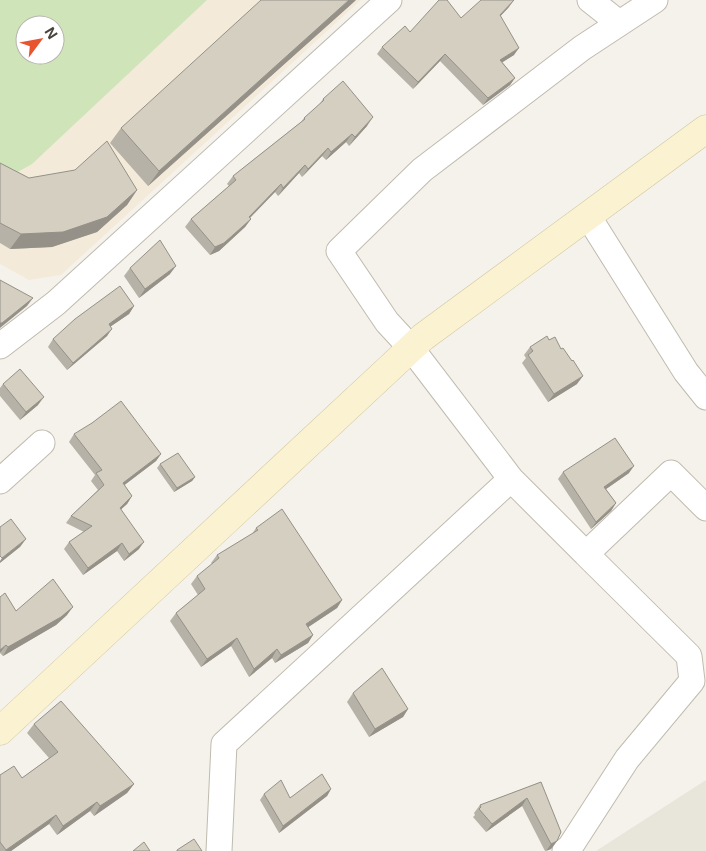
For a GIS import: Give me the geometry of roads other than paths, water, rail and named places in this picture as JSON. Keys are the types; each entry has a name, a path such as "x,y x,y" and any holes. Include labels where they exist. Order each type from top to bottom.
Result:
{"street":[{"path":"0,346 56,303 389,0"},
{"path":"590,0 619,23"},
{"path":"565,851 570,847 627,759 692,681 689,656 511,479 411,348 387,322 339,251 422,170 582,48 655,0"},
{"path":"0,731 423,337 706,128"},
{"path":"588,216 686,372 706,396"},
{"path":"0,481 42,443"},
{"path":"586,554 671,473 706,508"},
{"path":"219,851 224,744 511,479"}]}
